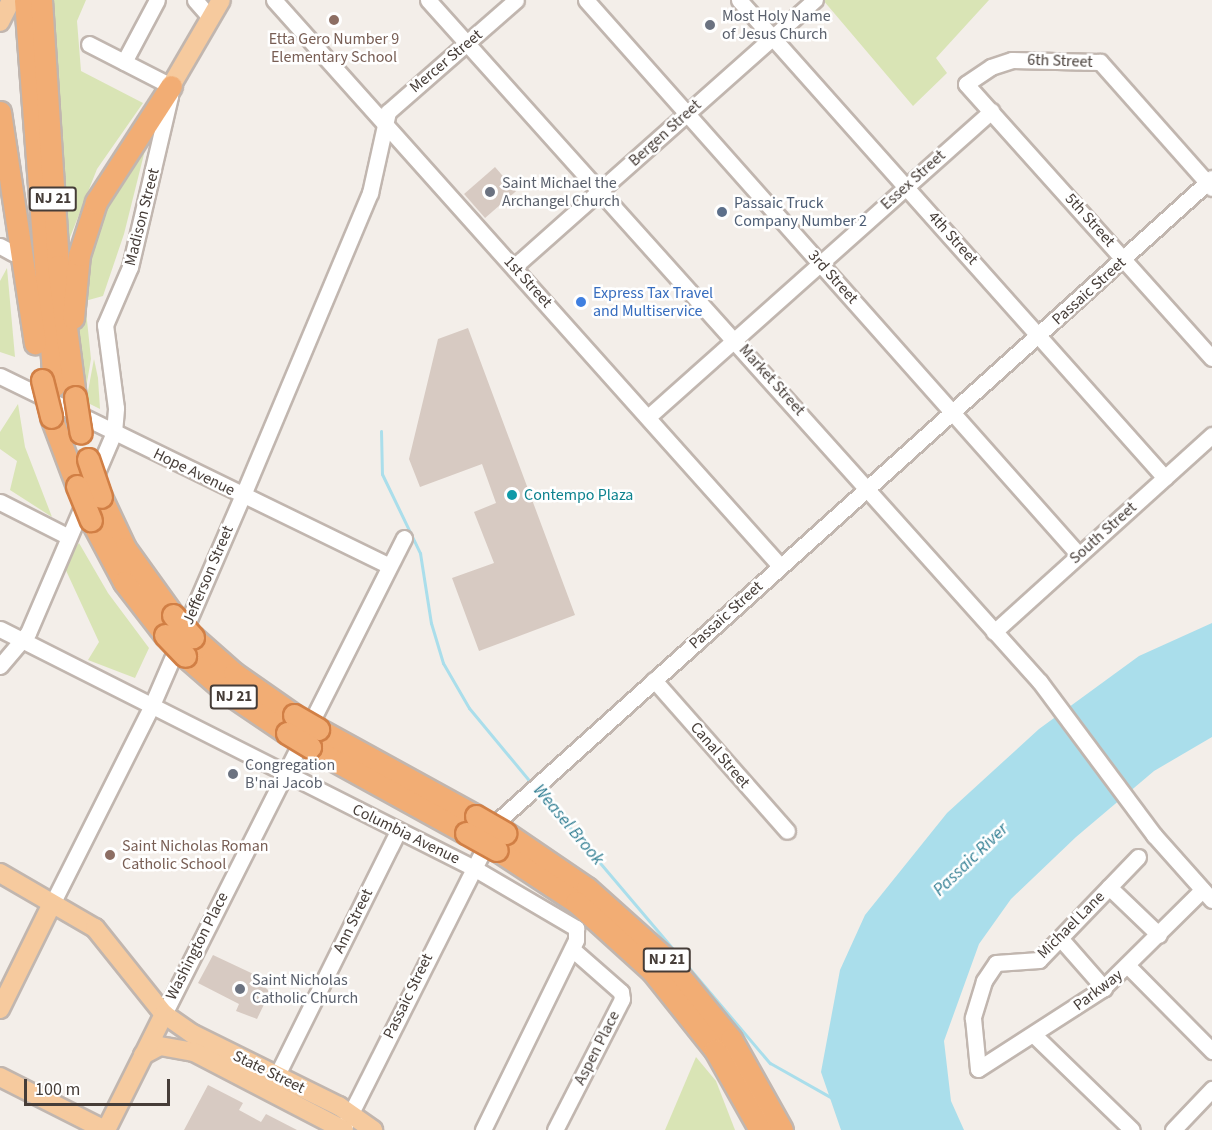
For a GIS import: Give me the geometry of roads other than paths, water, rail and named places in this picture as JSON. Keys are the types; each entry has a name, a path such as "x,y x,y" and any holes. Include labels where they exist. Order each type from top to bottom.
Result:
{"highway":[{"name":"NJ 21","path":"26,2 48,383 56,419 90,520 124,582 165,635 189,646"},
{"name":"NJ 21","path":"26,2 60,299 81,433 101,497 125,548 173,615 189,646 231,696 291,724 587,888 647,939 700,998 746,1062 782,1130"},
{"path":"75,397 74,296 84,237 105,186 171,86"},
{"path":"0,112 48,383"},
{"name":"NJ 21","path":"502,842 576,903 652,971 715,1050 760,1130"},
{"path":"746,1062 790,1130"}],"main road":[{"name":"Madison Street","path":"171,86 221,0"},
{"path":"0,22 26,2"},
{"name":"State Street","path":"0,873 82,919 114,946 164,1014 193,1034 277,1075 345,1126"},
{"name":"Jefferson Street","path":"0,1009 52,904"},
{"name":"Washington Place","path":"106,1130 164,1014"},
{"name":"State Street","path":"143,1055 160,1046 194,1052 345,1126 374,1130"},
{"path":"0,1077 106,1130"}],"street":[{"path":"124,62 158,0"},
{"path":"195,0 210,17"},
{"name":"1st Street","path":"274,0 384,128 418,159 515,266 780,566"},
{"name":"Market Street","path":"428,0 735,339 1055,702 1137,812 1207,895"},
{"name":"Mercer Street","path":"384,128 388,112 464,41 516,0"},
{"name":"3rd Street","path":"586,0 1079,555"},
{"name":"4th Street","path":"739,0 1040,335 1165,478"},
{"name":"Bergen Street","path":"515,266 814,0"},
{"path":"89,44 171,86"},
{"name":"6th Street","path":"991,111 966,84 991,67 1019,59 1100,62 1210,183"},
{"name":"Madison Street","path":"0,666 19,639 28,633 114,432 115,402 105,325 130,267 171,86"},
{"name":"Essex Street","path":"648,417 991,111"},
{"name":"5th Street","path":"991,111 1212,358"},
{"name":"Jefferson Street","path":"52,904 153,705 243,495 370,194 384,128"},
{"name":"Passaic Street","path":"345,1126 472,867 498,821 534,786 1210,183"},
{"name":"Hope Avenue","path":"0,376 389,566"},
{"name":"South Street","path":"994,632 1212,435"},
{"path":"0,502 69,537"},
{"name":"Washington Place","path":"164,1014 404,538"},
{"name":"Columbia Avenue","path":"0,629 472,867 570,923 578,935 572,949"},
{"name":"Canal Street","path":"654,680 787,831"},
{"name":"Ann Street","path":"277,1075 398,831"},
{"name":"Michael Lane","path":"978,1069 973,1018 984,981 996,963 1039,960 1138,856"},
{"path":"1109,887 1159,935"},
{"name":"Parkway","path":"978,1069 1104,988 1159,935 1207,895"},
{"path":"1060,938 1104,988"},
{"path":"483,1130 572,949"},
{"name":"Aspen Place","path":"555,1130 622,999 621,992 572,949"},
{"path":"1128,966 1212,1051"},
{"path":"1034,1035 1132,1130"},
{"path":"1173,1130 1212,1089"}],"water":[{"name":"Passaic River","path":"1212,623 1212,737 1154,771 1076,837 1011,899 979,944 944,1041 951,1101 964,1130 841,1130 821,1072 840,970 865,915 947,813 1039,729 1139,656"}],"waterway":[{"name":"Weasel Brook","path":"381,431 382,474 420,553 431,623 443,663 469,708 532,784"},
{"name":"Weasel Brook","path":"539,791 770,1063 834,1099"}],"place":[{"name":"Etta Gero Number 9 Elementary School","path":"334,20"},
{"name":"Most Holy Name of Jesus Church","path":"710,25"},
{"name":"Saint Michael the Archangel Church","path":"490,192"},
{"name":"Passaic Truck Company Number 2","path":"722,212"},
{"name":"Express Tax Travel and Multiservice","path":"581,302"},
{"name":"Contempo Plaza","path":"512,495"},
{"name":"Congregation B'nai Jacob","path":"233,774"},
{"name":"Saint Nicholas Roman Catholic School","path":"110,855"},
{"name":"Saint Nicholas Catholic Church","path":"240,989"}]}
